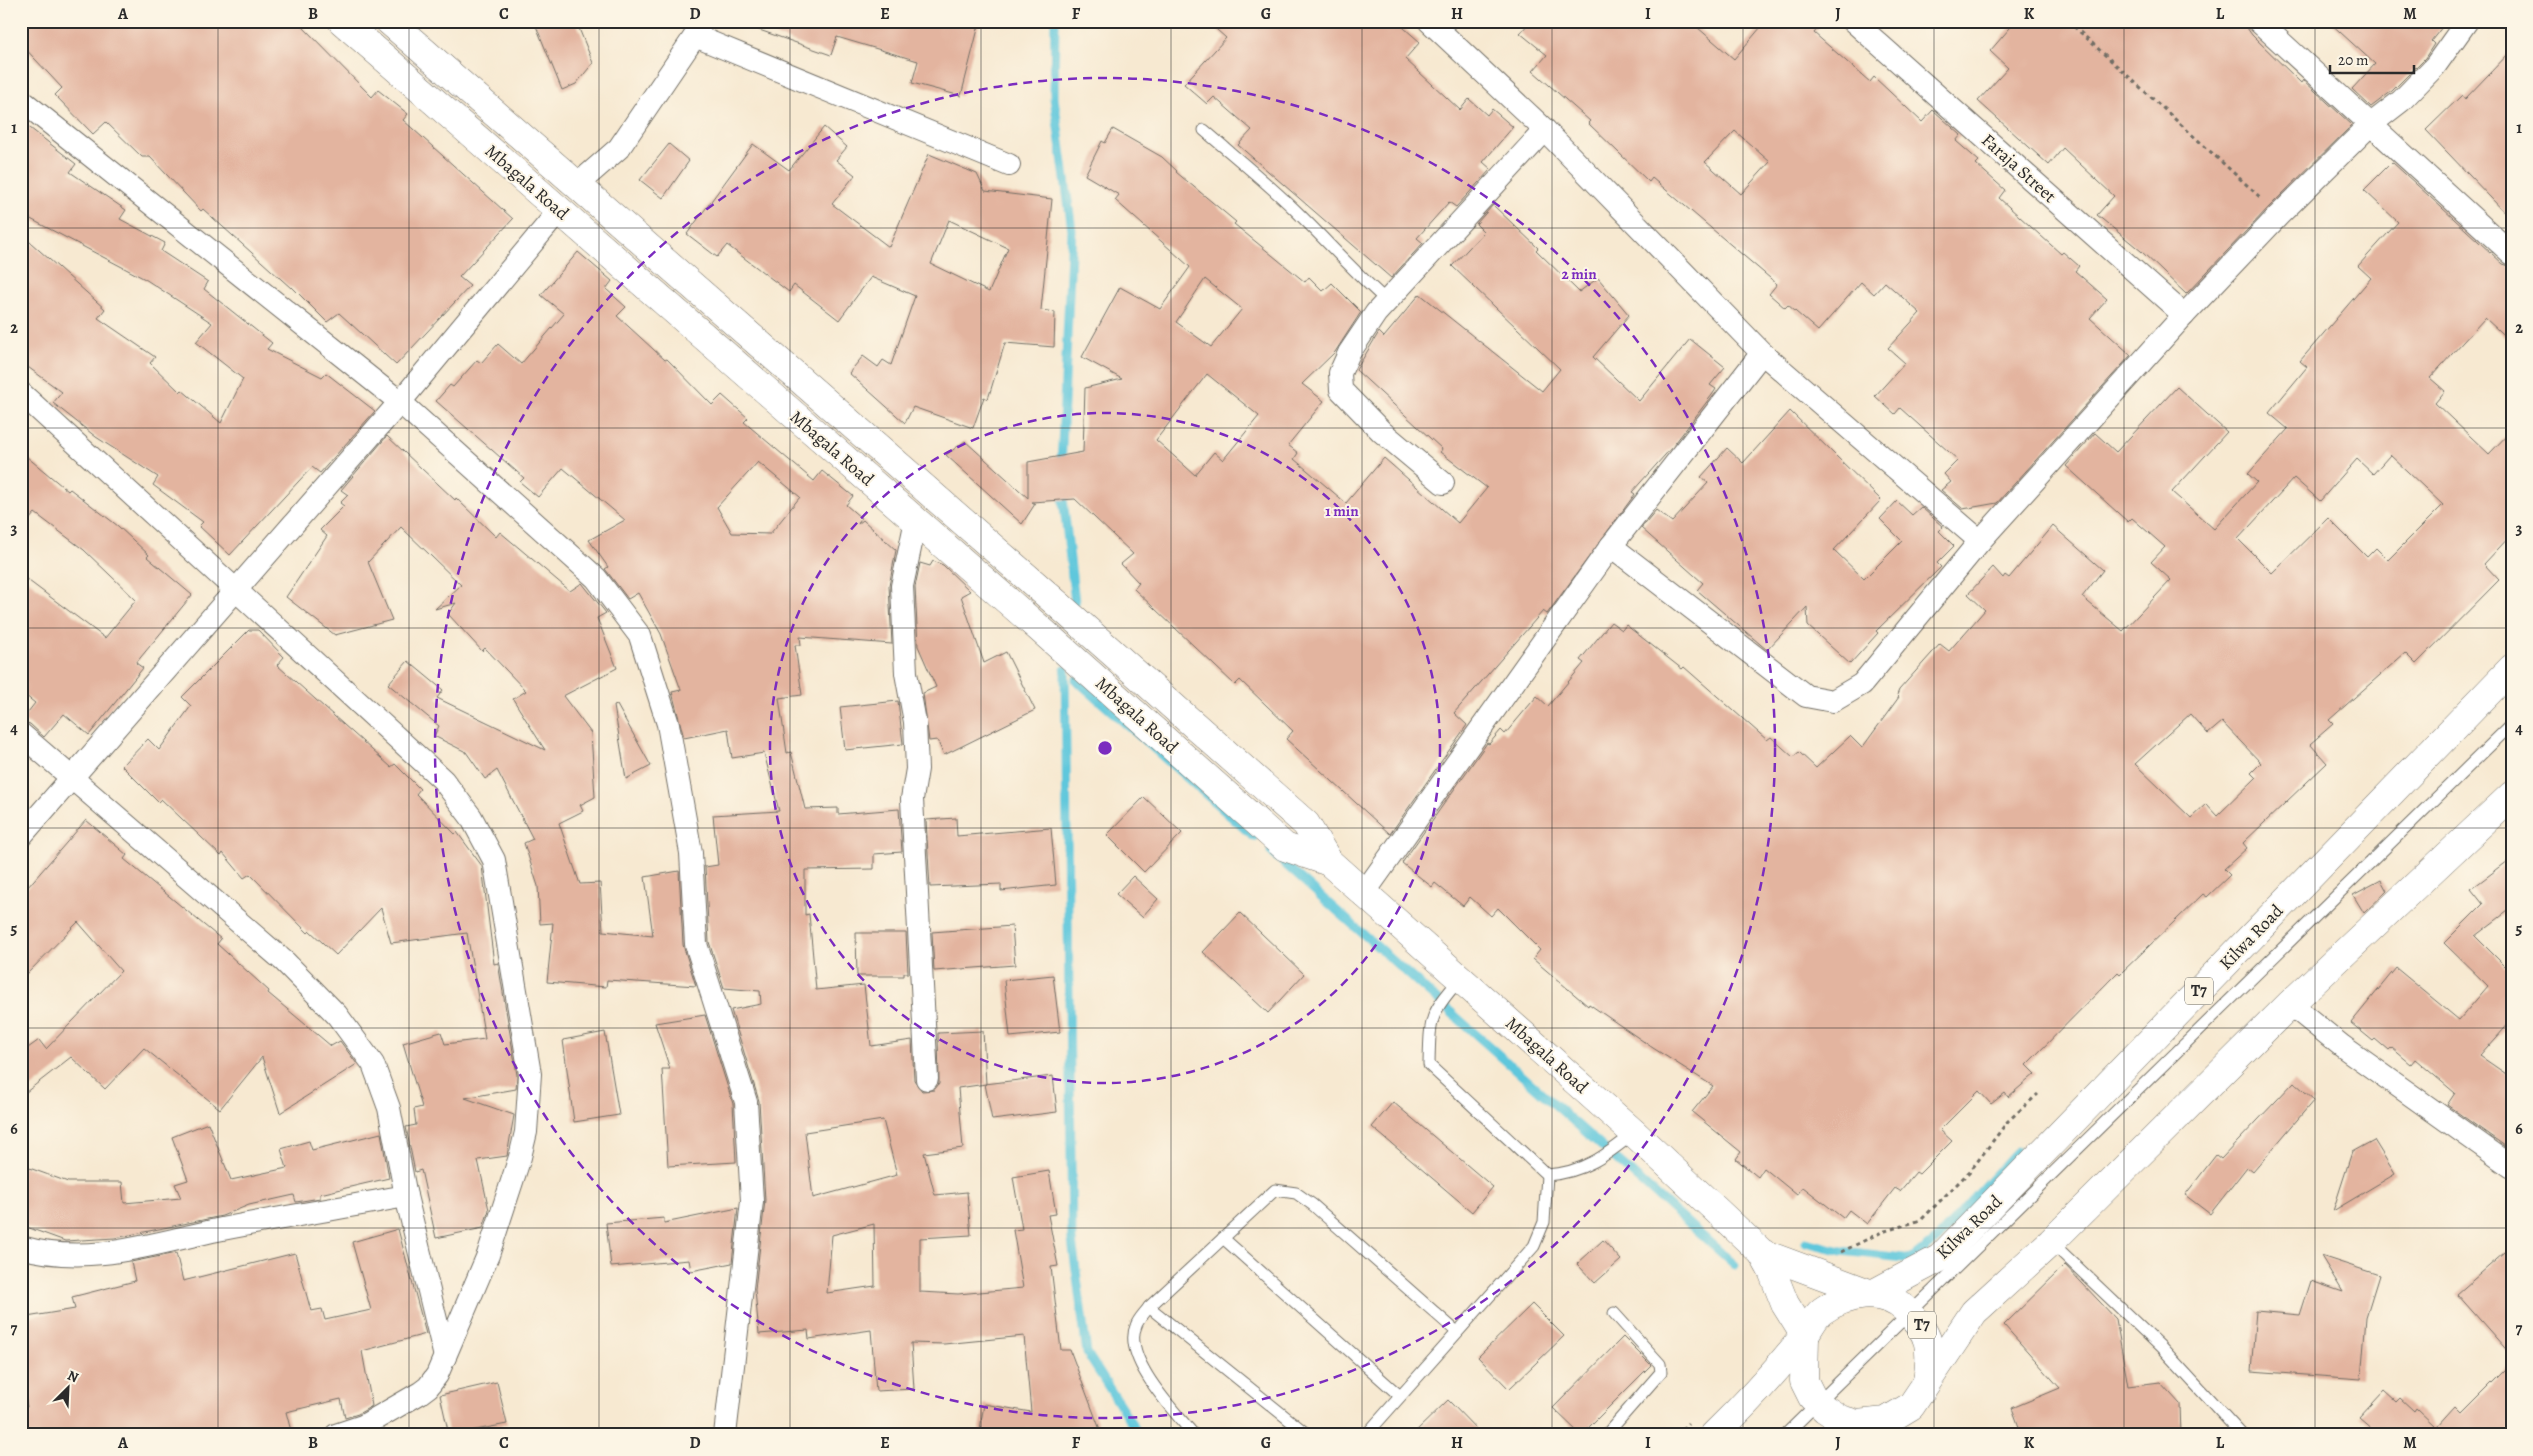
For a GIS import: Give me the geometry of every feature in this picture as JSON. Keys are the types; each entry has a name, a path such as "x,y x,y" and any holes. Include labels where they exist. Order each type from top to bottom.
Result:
{"main road":[{"name":"Mbagala Road","path":"342,21 916,520 1285,847 1329,862"},
{"name":"Mbagala Road","path":"388,21 1061,607 1306,824 1329,862 1462,978 1634,1133 1762,1253 1772,1271 1785,1304 1805,1336"},
{"name":"Kilwa Road","path":"1872,1294 1940,1258 2512,668"},
{"name":"T7","path":"1805,1336 1804,1381 1818,1402 1851,1429 1886,1421 1911,1406 1974,1312 2051,1242 2290,1004 2512,795"},
{"name":"Mbagala Road","path":"1762,1253 1872,1294"},
{"name":"T7","path":"1714,1435 1805,1336 1820,1312 1844,1298 1872,1294 1900,1304 1922,1325 1931,1353 1927,1383"}],"street":[{"path":"1429,21 1545,130 1762,353 1980,541"},
{"name":"Faraja Street","path":"1853,21 2184,315"},
{"path":"2258,21 2512,254"},
{"path":"1610,546 1806,696 1833,700 1862,684 1980,541 2184,315 2279,215 2370,125 2401,101 2435,66 2467,21"},
{"path":"580,189 587,176 619,148 699,29 1009,165"},
{"path":"21,100 400,402 596,578 640,636 665,715 691,853 696,944 746,1102 752,1201 725,1435"},
{"path":"1443,483 1382,432 1341,390 1340,373 1349,353 1376,313 1545,130"},
{"path":"21,836 400,402 559,211"},
{"path":"1364,893 1610,546 1762,353"},
{"path":"21,393 235,592 442,780 471,817 494,860 530,1074 526,1132 520,1157 488,1255 445,1357 428,1388 367,1430 336,1435"},
{"path":"916,520 903,572 903,634 906,673 915,722 917,769 912,799 927,1079"},
{"path":"21,734 285,962 337,1015 373,1064 389,1108 406,1196 445,1357"},
{"path":"2290,1004 2342,1046 2512,1167"},
{"path":"21,1247 52,1253 93,1255 144,1248 212,1232 406,1196"},
{"path":"1892,1435 1911,1406"}],"lane":[{"path":"1204,130 1292,207 1340,254 1358,275 1387,301"},
{"path":"1785,1435 2512,724"},
{"path":"1462,978 1439,1004 1432,1017 1429,1065 1547,1175 1567,1174 1594,1163 1634,1133"},
{"path":"1366,1435 1534,1246 1544,1222 1547,1175"},
{"path":"1194,1435 1154,1386 1134,1352 1135,1327 1149,1307 1275,1190 1296,1193 1457,1332"},
{"path":"1223,1238 1400,1396"},
{"path":"2051,1242 2161,1347 2242,1435"},
{"path":"1149,1307 1308,1435"},
{"path":"1606,1435 1661,1372 1660,1364 1614,1313"}],"path":[{"path":"2068,21 2240,176 2279,215"}],"building":[{"path":"21,21 297,21 372,97 378,90 408,114 403,120 513,219 459,277 470,286 396,365 339,313 327,322 292,287 203,209 201,211 150,157 142,157 106,122 93,134 55,95 62,88 21,44"},
{"path":"534,21 576,21 593,63 576,84 562,90"},
{"path":"745,21 980,21 961,96 912,83 918,61 837,37 831,55 745,25"},
{"path":"1207,21 1396,21 1420,42 1405,59 1460,110 1469,99 1487,115 1492,109 1513,127 1483,162 1491,169 1456,207 1449,202 1417,238 1423,243 1391,278 1238,145 1252,130 1214,97 1207,104 1184,84 1226,38"},
{"path":"1531,21 1690,21 1734,59 1766,21 1824,21 1814,33 1870,82 1874,77 1922,122 1933,110 1961,135 1956,141 1979,161 1976,164 2005,190 1999,198 2061,254 2063,252 2079,266 2075,271 2107,299 2090,318 2131,355 1997,503 1963,509 1941,490 1951,482 1944,474 1958,460 1900,408 1895,414 1875,396 1905,363 1888,348 1920,313 1885,282 1874,294 1861,282 1818,331 1788,305 1785,308 1769,294 1777,284 1652,178 1649,182 1588,123 1590,121 1533,71 1547,55 1520,33","holes":["1735,131 1770,162 1741,194 1705,162"]},
{"path":"2016,21 2242,21 2252,35 2301,83 2303,80 2352,125 2270,206 2186,294 2141,251 2097,215 2114,196 2063,148 2049,165 1978,101 2008,68 1990,51"},
{"path":"2328,21 2447,21 2431,41 2434,44 2425,58 2392,91 2371,107 2352,89 2375,64"},
{"path":"2512,50 2512,220 2426,130 2462,95 2465,99"},
{"path":"21,121 76,164 70,172 126,210 120,219 165,243 161,251 208,282 204,289 272,343 267,349 322,377 326,373 375,411 320,473 312,467 230,555 199,526 203,522 153,485 158,477 96,437 53,403 62,392 21,362 21,234 105,309 98,318 155,357 150,363 180,392 182,390 221,423 243,379 196,342 212,323 145,279 21,214"},
{"path":"824,127 847,147 836,160 855,175 832,204 889,247 929,154 977,174 985,191 1052,199 1041,310 1055,312 1054,347 1005,343 988,399 984,397 973,428 913,407 905,423 849,373 863,356 878,367 883,360 891,365 915,296 871,277 839,320 794,285 789,292 727,245 717,257 687,234 753,144 789,170","holes":["949,220 1008,248 989,292 931,264"]},
{"path":"1113,129 1162,157 1176,172 1236,222 1234,224 1305,282 1309,277 1323,291 1332,283 1361,312 1335,352 1302,384 1324,401 1288,445 1298,453 1294,459 1346,503 1384,458 1458,523 1487,488 1440,452 1442,449 1356,370 1379,332 1384,337 1420,294 1542,391 1560,369 1452,266 1484,232 1476,224 1493,205 1538,248 1536,250 1579,292 1598,278 1629,315 1593,357 1639,401 1690,339 1725,367 1710,385 1716,389 1712,395 1673,446 1632,492 1635,494 1547,614 1543,611 1454,713 1467,725 1390,834 1286,739 1293,731 1240,680 1235,685 1134,589 1139,583 1121,564 1133,554 1075,499 1032,502 1035,504 1022,524 946,455 965,441 1028,498 1028,462 1083,452 1085,388 1122,379 1082,357 1120,287 1160,309 1190,267 1115,200 1119,195 1085,175 1102,141 1105,143","holes":["1205,279 1242,309 1211,347 1176,322","1207,374 1259,416 1223,460 1214,452 1195,475 1156,440"]},
{"path":"669,144 689,161 663,198 640,180"},
{"path":"2392,162 2503,264 2512,267 2512,343 2485,318 2430,378 2445,391 2435,403 2489,454 2512,430 2512,534 2484,564 2499,580 2416,664 2405,653 2329,720 2333,724 2310,744 2327,763 2243,843 2247,848 2224,869 2230,875 2207,897 2203,894 2120,974 2118,972 2026,1065 2035,1074 2008,1097 2005,1093 1991,1104 1979,1091 1940,1130 1952,1141 1919,1174 1916,1172 1900,1191 1895,1188 1867,1224 1849,1210 1843,1218 1803,1187 1797,1195 1764,1168 1758,1177 1736,1159 1741,1152 1692,1112 1713,1086 1589,1004 1588,1006 1533,959 1540,950 1498,908 1491,916 1470,897 1463,906 1435,883 1432,887 1402,863 1487,743 1489,744 1501,730 1505,734 1537,696 1548,706 1584,663 1580,660 1611,622 1622,630 1626,625 1682,669 1684,667 1767,740 1771,737 1793,757 1799,752 1816,768 1850,736 1862,748 1899,697 1897,695 1899,690 1940,644 1949,651 1985,610 1968,594 1993,567 2003,578 2005,575 2009,578 2053,526 2103,570 2082,597 2123,631 2171,580 2151,562 2165,547 2132,518 2128,522 2066,466 2095,433 2116,452 2177,387 2227,432 2172,492 2214,529 2257,482 2248,474 2288,429 2269,413 2307,367 2300,361 2371,278 2358,266 2398,222 2364,190","holes":["2390,455 2443,505 2388,560 2376,548 2367,557 2328,518 2272,573 2238,539 2294,478 2320,501 2357,459 2373,474","2190,714 2208,734 2222,722 2261,763 2251,773 2256,778 2217,816 2206,804 2191,818 2135,764"]},
{"path":"578,252 612,281 606,289 626,307 617,316 665,360 667,359 712,405 722,395 748,418 744,422 814,481 822,471 853,496 846,505 861,518 858,524 863,520 896,550 889,586 892,644 800,637 801,645 795,645 802,695 779,698 787,753 791,752 805,809 838,808 838,814 899,809 902,852 874,854 874,869 805,870 805,915 809,914 816,990 864,985 871,1046 912,1040 914,1080 922,1091 934,1090 939,1084 938,1033 983,1031 986,1084 958,1088 963,1148 924,1153 935,1195 967,1192 971,1235 920,1238 920,1292 958,1294 1023,1288 1013,1230 1022,1229 1013,1177 1049,1171 1056,1214 1048,1215 1058,1266 1051,1267 1061,1350 1070,1350 1102,1435 979,1435 984,1404 1031,1412 1024,1336 944,1344 911,1343 914,1389 876,1391 871,1330 809,1339 808,1330 759,1334 755,1290 765,1200 759,1101 731,1010 761,1004 760,991 724,988 709,942 705,867 718,865 713,815 779,811 764,753 732,758 728,729 684,738 672,692 681,690 661,634 638,593 628,599 605,569 608,567 589,540 625,520 563,468 538,497 520,482 524,478 436,401 450,385 453,387 477,360 481,363 498,344 521,364 564,314 541,295","holes":["758,462 800,497 770,534 732,533 717,507","883,1120 897,1175 813,1198 805,1132","874,1224 875,1286 827,1293 832,1235"]},
{"path":"1790,411 1881,500 1834,550 1864,579 1902,541 1880,519 1897,501 1912,515 1921,507 1943,527 1939,531 1954,546 1937,563 1941,567 1876,631 1878,633 1850,664 1808,626 1807,607 1767,650 1697,590 1703,583 1641,528 1656,510 1672,522 1708,483 1701,477 1727,448 1743,463"},
{"path":"387,436 496,537 500,532 570,591 582,583 606,613 597,618 617,668 563,696 591,733 595,797 580,805 583,811 559,823 580,884 600,883 603,931 653,936 645,877 679,871 683,945 696,986 607,980 606,987 547,982 553,923 540,924 538,886 524,843 533,839 497,770 485,779 466,752 434,736 439,726 388,684 408,661 443,690 437,698 545,750 513,699 526,691 485,648 482,651 448,614 456,603 435,609 461,585 401,527 368,562 392,620 335,635 286,597 327,536 320,530 344,506 340,503 348,495 341,490"},
{"path":"21,452 68,491 70,489 118,526 149,555 147,557 192,595 136,663 143,668 89,735 64,714 44,737 30,724 21,721 35,703 21,692 21,575 105,638 136,600 84,550 35,513 21,529"},
{"path":"933,561 943,565 970,591 961,596 984,663 1006,652 1035,710 944,755 937,740 929,741 923,693 936,687 918,646 915,587 920,563 930,566"},
{"path":"249,630 258,630 284,657 277,665 391,767 395,764 420,789 416,794 455,834 457,832 482,866 494,964 498,963 517,1075 516,1089 465,1098 514,1115 507,1156 478,1160 489,1210 483,1228 436,1238 421,1170 415,1172 406,1127 416,1125 414,1109 422,1107 403,1043 441,1032 445,1044 485,1039 467,933 391,943 381,908 336,955 310,931 308,933 250,874 244,878 223,853 221,856 161,799 158,802 122,766 148,739 159,750 191,706 182,697"},
{"path":"898,701 903,744 845,750 840,707"},
{"path":"617,705 651,766 626,779 614,706"},
{"path":"1144,797 1182,833 1144,872 1107,835"},
{"path":"956,818 957,836 1051,828 1056,885 1001,891 1001,884 930,887 926,820"},
{"path":"86,820 127,855 124,859 221,939 217,944 269,991 268,993 331,1046 340,1041 357,1064 280,1113 262,1057 220,1109 144,1048 105,1089 71,1057 21,1096 21,1053 39,1040 46,1049 121,971 78,922 21,980 21,895"},
{"path":"2512,858 2512,908 2475,936 2505,966 2512,958 2512,1020 2480,1056 2512,1078 2512,1151 2447,1105 2455,1093 2415,1059 2411,1064 2392,1048 2389,1051 2351,1023 2396,968 2459,1020 2488,986 2444,943 2483,904 2471,889"},
{"path":"1133,876 1158,899 1142,917 1116,894"},
{"path":"2381,880 2387,891 2364,913 2353,895"},
{"path":"1240,913 1304,974 1268,1013 1203,952"},
{"path":"1012,926 1015,965 934,971 932,932"},
{"path":"856,933 906,933 908,973 904,973 904,976 857,976"},
{"path":"1053,975 1060,1032 1010,1037 1004,980"},
{"path":"705,1015 733,1104 736,1162 668,1166 662,1069 670,1069 655,1023"},
{"path":"605,1032 619,1115 574,1122 563,1040"},
{"path":"1053,1076 1057,1112 992,1120 985,1084"},
{"path":"2294,1082 2314,1100 2253,1172 2247,1167 2210,1214 2185,1195 2216,1155 2221,1159"},
{"path":"1393,1102 1493,1187 1472,1212 1372,1127"},
{"path":"208,1123 231,1180 287,1168 281,1149 309,1141 312,1150 381,1133 389,1178 320,1194 320,1198 296,1202 294,1195 249,1205 222,1216 115,1238 65,1241 21,1225 21,1165 68,1182 122,1182 124,1203 181,1198 175,1184 188,1180 172,1137"},
{"path":"2374,1140 2395,1174 2333,1211 2352,1152"},
{"path":"738,1208 732,1263 691,1271 689,1260 611,1267 606,1223 664,1218 664,1223"},
{"path":"398,1229 426,1334 362,1351 372,1406 358,1414 345,1418 341,1399 286,1412 291,1431 278,1435 75,1435 74,1430 49,1435 21,1435 21,1408 27,1407 21,1375 21,1318 75,1309 72,1297 135,1281 131,1262 176,1253 183,1281 295,1253 311,1311 322,1309 325,1320 371,1310 352,1242"},
{"path":"1603,1240 1621,1260 1595,1283 1577,1264"},
{"path":"2512,1246 2512,1356 2457,1294"},
{"path":"2321,1256 2379,1275 2366,1317 2361,1379 2251,1371 2256,1311 2300,1315 2311,1281 2343,1292"},
{"path":"2065,1265 2116,1319 2128,1386 2160,1382 2180,1404 2181,1435 2022,1435 2012,1408 2060,1388 2004,1325"},
{"path":"1532,1304 1564,1336 1509,1389 1478,1357"},
{"path":"1623,1337 1651,1365 1581,1435 1553,1408"},
{"path":"2512,1363 2512,1426 2503,1435 2379,1435 2359,1418 2384,1391 2396,1402 2400,1398 2414,1411 2416,1408 2436,1427 2455,1406 2462,1413"},
{"path":"497,1382 507,1424 449,1435 440,1395"},
{"path":"1448,1400 1482,1435 1412,1435"}],"waterway":[{"path":"1055,21 1054,98 1072,230 1061,467"},
{"path":"1062,490 1075,602"},
{"path":"1065,670 1072,1240 1087,1353 1139,1435"},
{"path":"1076,680 1254,837"},
{"path":"1271,852 1735,1265"},
{"path":"1805,1242 1842,1251 1912,1259 1938,1238 2017,1151"}]}
